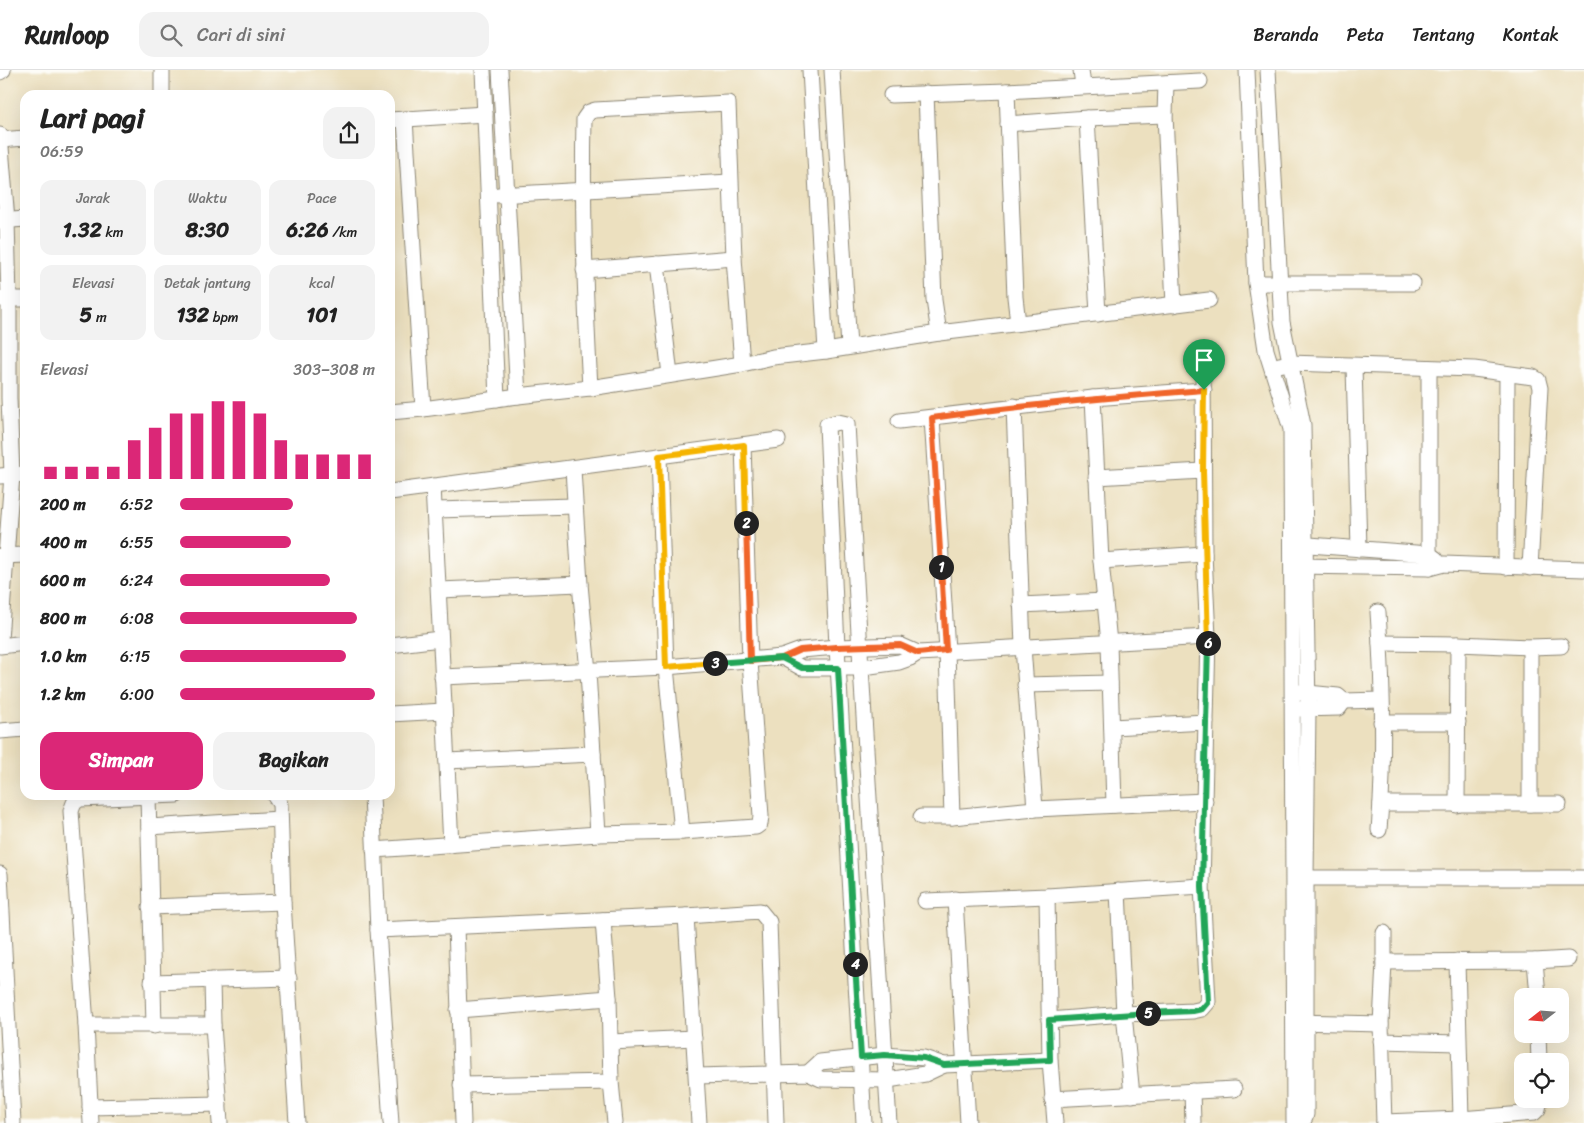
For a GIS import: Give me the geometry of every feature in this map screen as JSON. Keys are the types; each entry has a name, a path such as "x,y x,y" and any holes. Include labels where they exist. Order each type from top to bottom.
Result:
{"street":[{"path":"162,70 162,90"},
{"path":"483,70 497,398"},
{"path":"500,70 518,396"},
{"path":"810,70 838,349"},
{"path":"832,70 838,349"},
{"path":"1081,70 1083,86"},
{"path":"1247,70 1256,283 1266,350 1291,429 1299,566 1300,692 1293,709 1299,878 1299,1022 1295,1123"},
{"path":"1268,70 1282,322 1303,425 1298,545"},
{"path":"891,94 1006,91 1200,81"},
{"path":"1166,83 1165,115 1174,305"},
{"path":"1006,91 1014,297 1018,323"},
{"path":"926,93 934,300 939,332"},
{"path":"590,388 582,190 584,119 589,112 596,110 728,103 734,258 742,364"},
{"path":"422,409 398,119 485,114"},
{"path":"1008,124 1165,115"},
{"path":"1087,118 1098,314"},
{"path":"0,135 12,475 3,556 0,640"},
{"path":"0,140 20,138"},
{"path":"489,196 730,182"},
{"path":"4,221 20,219"},
{"path":"584,270 734,258"},
{"path":"657,264 670,375"},
{"path":"1256,283 1413,282"},
{"path":"5,299 20,299"},
{"path":"395,412 590,388 742,364 773,357 838,349 939,332 1209,300"},
{"path":"1049,1020 1193,1011 1202,1009 1208,1002 1202,886 1208,637 1204,554 1203,359"},
{"path":"1271,366 1289,363 1474,368 1533,377 1538,380 1540,388 1530,568"},
{"path":"1354,366 1359,549"},
{"path":"1429,368 1429,561"},
{"path":"1506,567 1507,374"},
{"path":"899,421 1014,406 1204,390"},
{"path":"1093,398 1101,561 1109,643 1114,805"},
{"path":"1014,406 1023,647 1034,809"},
{"path":"932,418 946,650 952,817"},
{"path":"864,1123 850,647 847,424 840,422 828,424 850,647 888,1080 889,1123"},
{"path":"395,491 573,469 778,440"},
{"path":"374,850 598,834 682,832 756,827 760,824 750,661 744,445"},
{"path":"659,456 666,667 682,832"},
{"path":"573,469 598,834"},
{"path":"1096,477 1203,471"},
{"path":"433,486 436,510 440,590 440,639 451,845"},
{"path":"436,510 575,506"},
{"path":"1298,545 1359,549 1444,564 1584,569"},
{"path":"1101,561 1204,554"},
{"path":"3,556 20,555"},
{"path":"1299,566 1429,561"},
{"path":"440,590 580,584"},
{"path":"1021,605 1105,601"},
{"path":"1378,612 1382,700 1379,830"},
{"path":"782,658 802,668 851,668 900,662 918,653 946,650 1208,637"},
{"path":"395,644 440,639"},
{"path":"1380,643 1530,647 1561,646"},
{"path":"0,646 20,644"},
{"path":"1457,805 1458,644"},
{"path":"442,677 588,672 750,661 782,658 800,650 850,647 900,645 918,653"},
{"path":"1530,647 1530,804"},
{"path":"1025,685 1110,683"},
{"path":"1300,692 1338,696 1344,701 1382,700"},
{"path":"1299,878 1308,709 1300,692"},
{"path":"1293,709 1339,708 1344,701"},
{"path":"395,714 444,711"},
{"path":"1112,727 1206,722"},
{"path":"1382,722 1458,722"},
{"path":"0,730 20,729"},
{"path":"447,761 593,754"},
{"path":"79,800 74,804 71,811 91,1123"},
{"path":"148,800 154,1026"},
{"path":"277,800 280,804 283,902 297,1123"},
{"path":"372,800 378,930 391,1123"},
{"path":"921,817 952,817 1034,809 1204,802"},
{"path":"1381,804 1559,804"},
{"path":"149,827 279,819"},
{"path":"0,874 13,1123"},
{"path":"1299,878 1584,878"},
{"path":"926,901 1047,896 1202,886"},
{"path":"1118,891 1124,1014 1132,1095"},
{"path":"1047,896 1050,1060 1055,1123"},
{"path":"955,899 968,1123"},
{"path":"150,907 283,902"},
{"path":"378,930 760,911 769,922 776,1123"},
{"path":"684,1123 699,1123 686,916"},
{"path":"603,920 609,998 611,1082 615,1123"},
{"path":"456,927 463,1123"},
{"path":"1384,933 1381,1024 1384,1123 1460,1119 1534,1112 1538,1108"},
{"path":"1384,962 1568,960"},
{"path":"1456,961 1460,1119"},
{"path":"1535,961 1537,988"},
{"path":"152,982 289,978"},
{"path":"212,980 213,1026 220,1123"},
{"path":"458,1010 609,998"},
{"path":"1299,1022 1381,1024"},
{"path":"86,1025 213,1026"},
{"path":"611,1042 694,1038"},
{"path":"1382,1041 1458,1043"},
{"path":"808,1073 820,1062 885,1055 924,1058 944,1065 1050,1060"},
{"path":"697,1076 808,1073 821,1080 888,1080 926,1074 944,1065"},
{"path":"461,1086 611,1082"},
{"path":"1052,1099 1234,1089"},
{"path":"1192,1091 1193,1123"},
{"path":"90,1107 219,1104"}],"route":[{"path":"1204,390 1014,406 932,418 946,650 918,653 900,645 836,647 800,650 782,658 750,661 744,445 659,456 666,667 750,661 782,658 802,668 838,668 861,1057 885,1055 924,1058 944,1065 1050,1060 1049,1020 1193,1011 1202,1009 1208,1002 1202,886 1208,637 1204,554 1204,390"}]}
